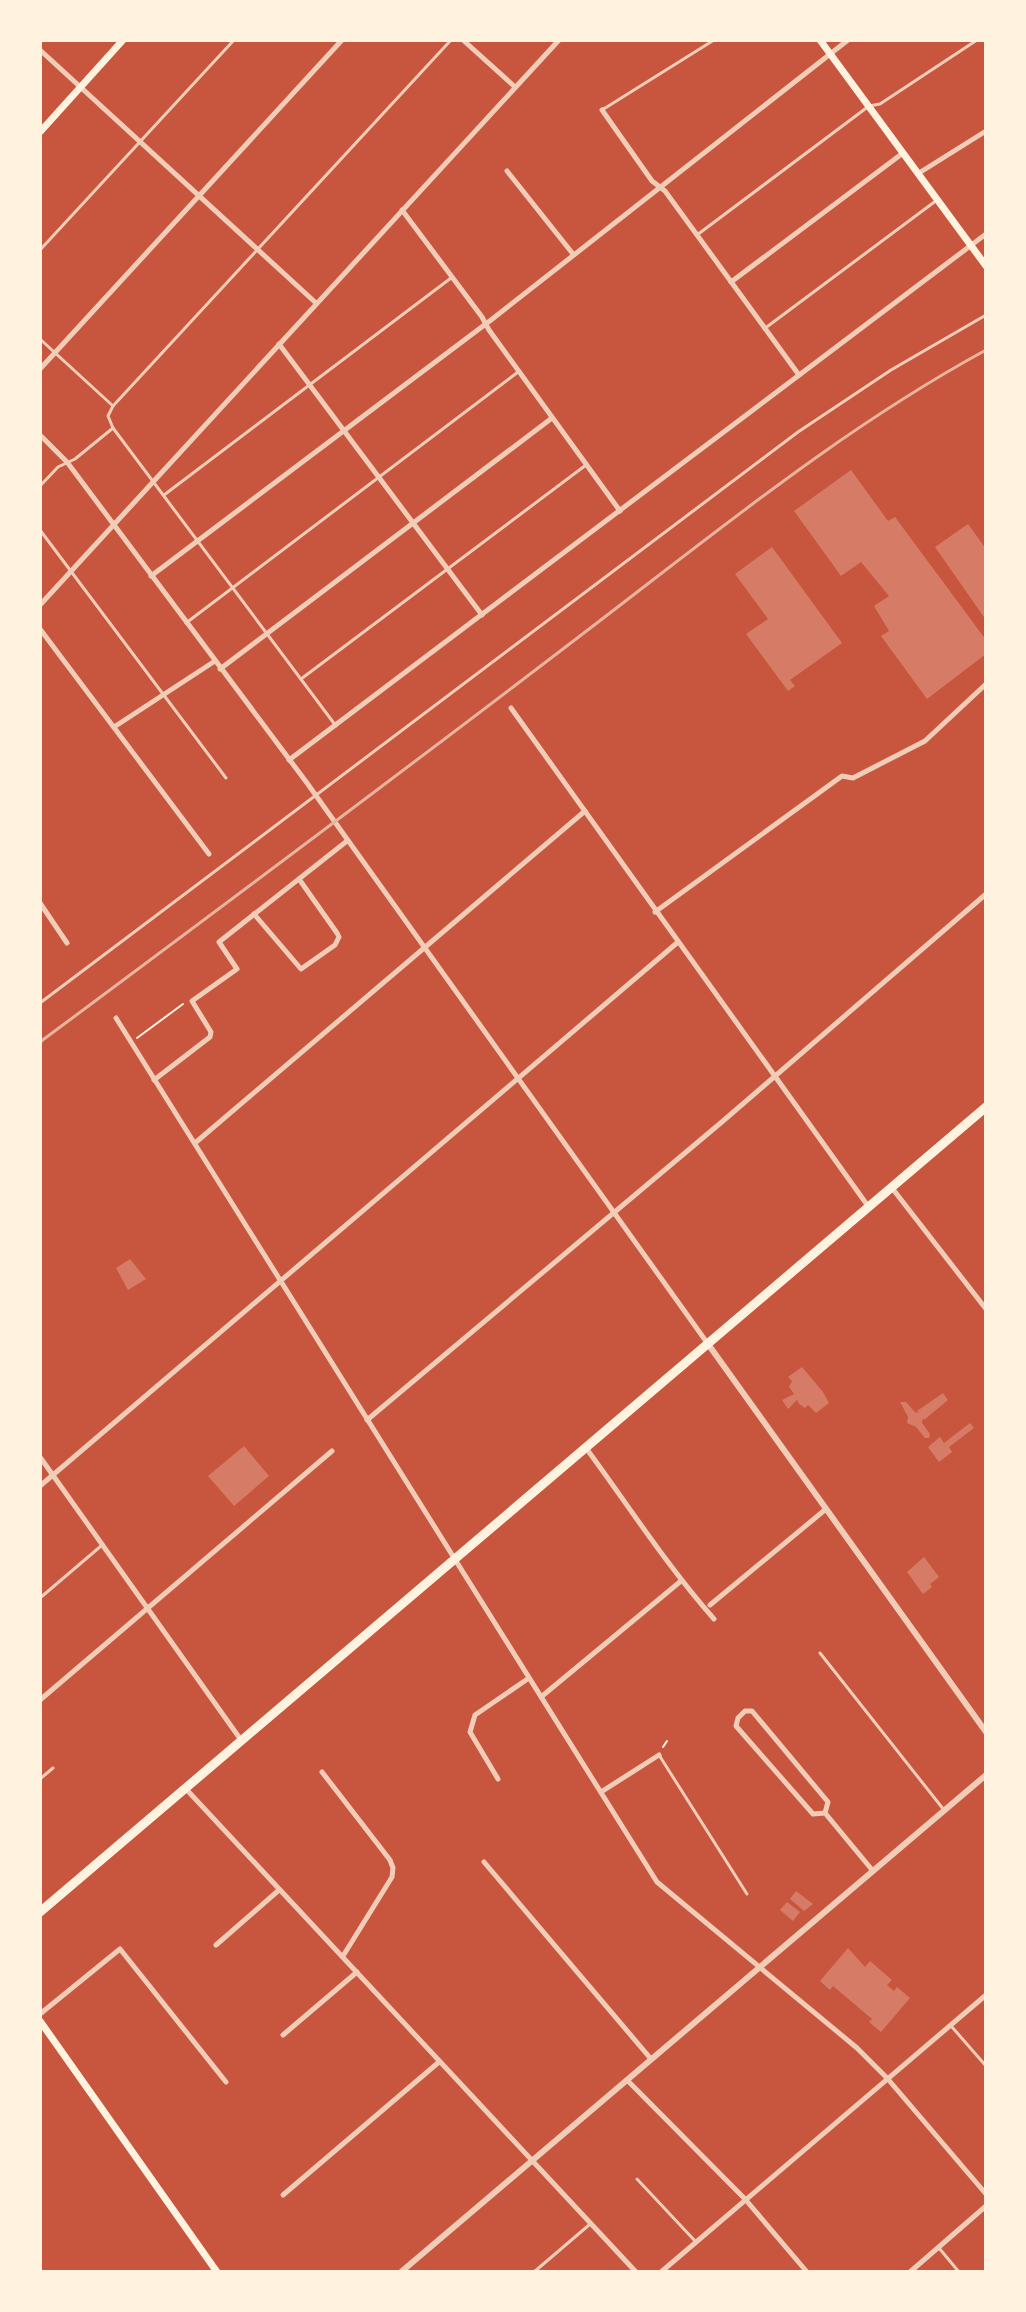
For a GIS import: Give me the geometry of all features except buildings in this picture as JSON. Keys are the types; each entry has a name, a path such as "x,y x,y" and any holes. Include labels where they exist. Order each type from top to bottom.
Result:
{"highway":[{"path":"40,1912 986,1107"}],"main road":[{"path":"40,132 123,40"},
{"path":"820,40 986,266"},
{"path":"40,2021 217,2272"}],"street":[{"path":"40,369 342,40"},
{"path":"463,40 515,87"},
{"path":"40,605 559,40"},
{"path":"151,576 486,324 848,40"},
{"path":"40,50 316,303"},
{"path":"602,110 799,375"},
{"path":"919,173 986,131"},
{"path":"731,282 904,152"},
{"path":"507,171 573,254"},
{"path":"402,210 453,276 620,511"},
{"path":"289,760 986,234"},
{"path":"279,344 482,615"},
{"path":"220,669 552,418"},
{"path":"40,435 67,462 289,760 986,1732"},
{"path":"40,629 209,854"},
{"path":"114,727 215,661"},
{"path":"655,912 842,776 853,778 925,741 986,684"},
{"path":"511,708 869,1207"},
{"path":"195,1143 585,811"},
{"path":"154,1080 210,1037 211,1032 192,1001 237,969 219,942 347,841"},
{"path":"254,914 301,969 335,945 339,937 337,933 299,879"},
{"path":"367,1420 746,1102 986,894"},
{"path":"40,903 67,943"},
{"path":"40,1486 678,942"},
{"path":"116,1018 657,1882 857,2048 887,2078 986,2194"},
{"path":"892,1188 986,1309"},
{"path":"586,1448 681,1581 714,1619"},
{"path":"40,1700 332,1451"},
{"path":"40,1457 242,1741"},
{"path":"710,1605 826,1509"},
{"path":"541,1697 681,1581"},
{"path":"498,1779 470,1732 475,1715 529,1678"},
{"path":"745,1711 752,1711 828,1802 825,1813 813,1814 736,1726 738,1718 745,1711"},
{"path":"601,1792 659,1755"},
{"path":"322,1772 393,1868 392,1877 343,1956"},
{"path":"401,2272 986,1775"},
{"path":"186,1789 636,2272"},
{"path":"825,1813 873,1871"},
{"path":"484,1862 651,2059"},
{"path":"216,1945 279,1890"},
{"path":"40,2014 120,1949 226,2082"},
{"path":"283,2035 357,1972"},
{"path":"661,2272 986,1995"},
{"path":"283,2195 439,2062"},
{"path":"627,2080 745,2199 807,2272"},
{"path":"910,2272 986,2206"}],"lane":[{"path":"40,250 234,40"},
{"path":"336,726 113,428 108,416 113,406 451,40"},
{"path":"602,110 714,40"},
{"path":"697,235 869,106 880,104 977,40"},
{"path":"764,329 938,200"},
{"path":"164,495 453,276"},
{"path":"40,1003 798,432 891,370 986,315"},
{"path":"40,339 113,406"},
{"path":"186,623 519,371"},
{"path":"40,486 58,467 75,459 113,428"},
{"path":"301,679 586,465"},
{"path":"40,530 226,778"},
{"path":"40,1598 103,1544"},
{"path":"820,1653 944,1810"},
{"path":"659,1755 747,1894"},
{"path":"40,1779 53,1768"},
{"path":"950,2025 986,2066"},
{"path":"637,2179 696,2242"},
{"path":"534,2272 590,2223"},
{"path":"939,2248 959,2272"}],"path":[{"path":"131,1042 192,1001"}],"railway":[{"path":"40,1042 776,487 879,415 986,350"}]}
